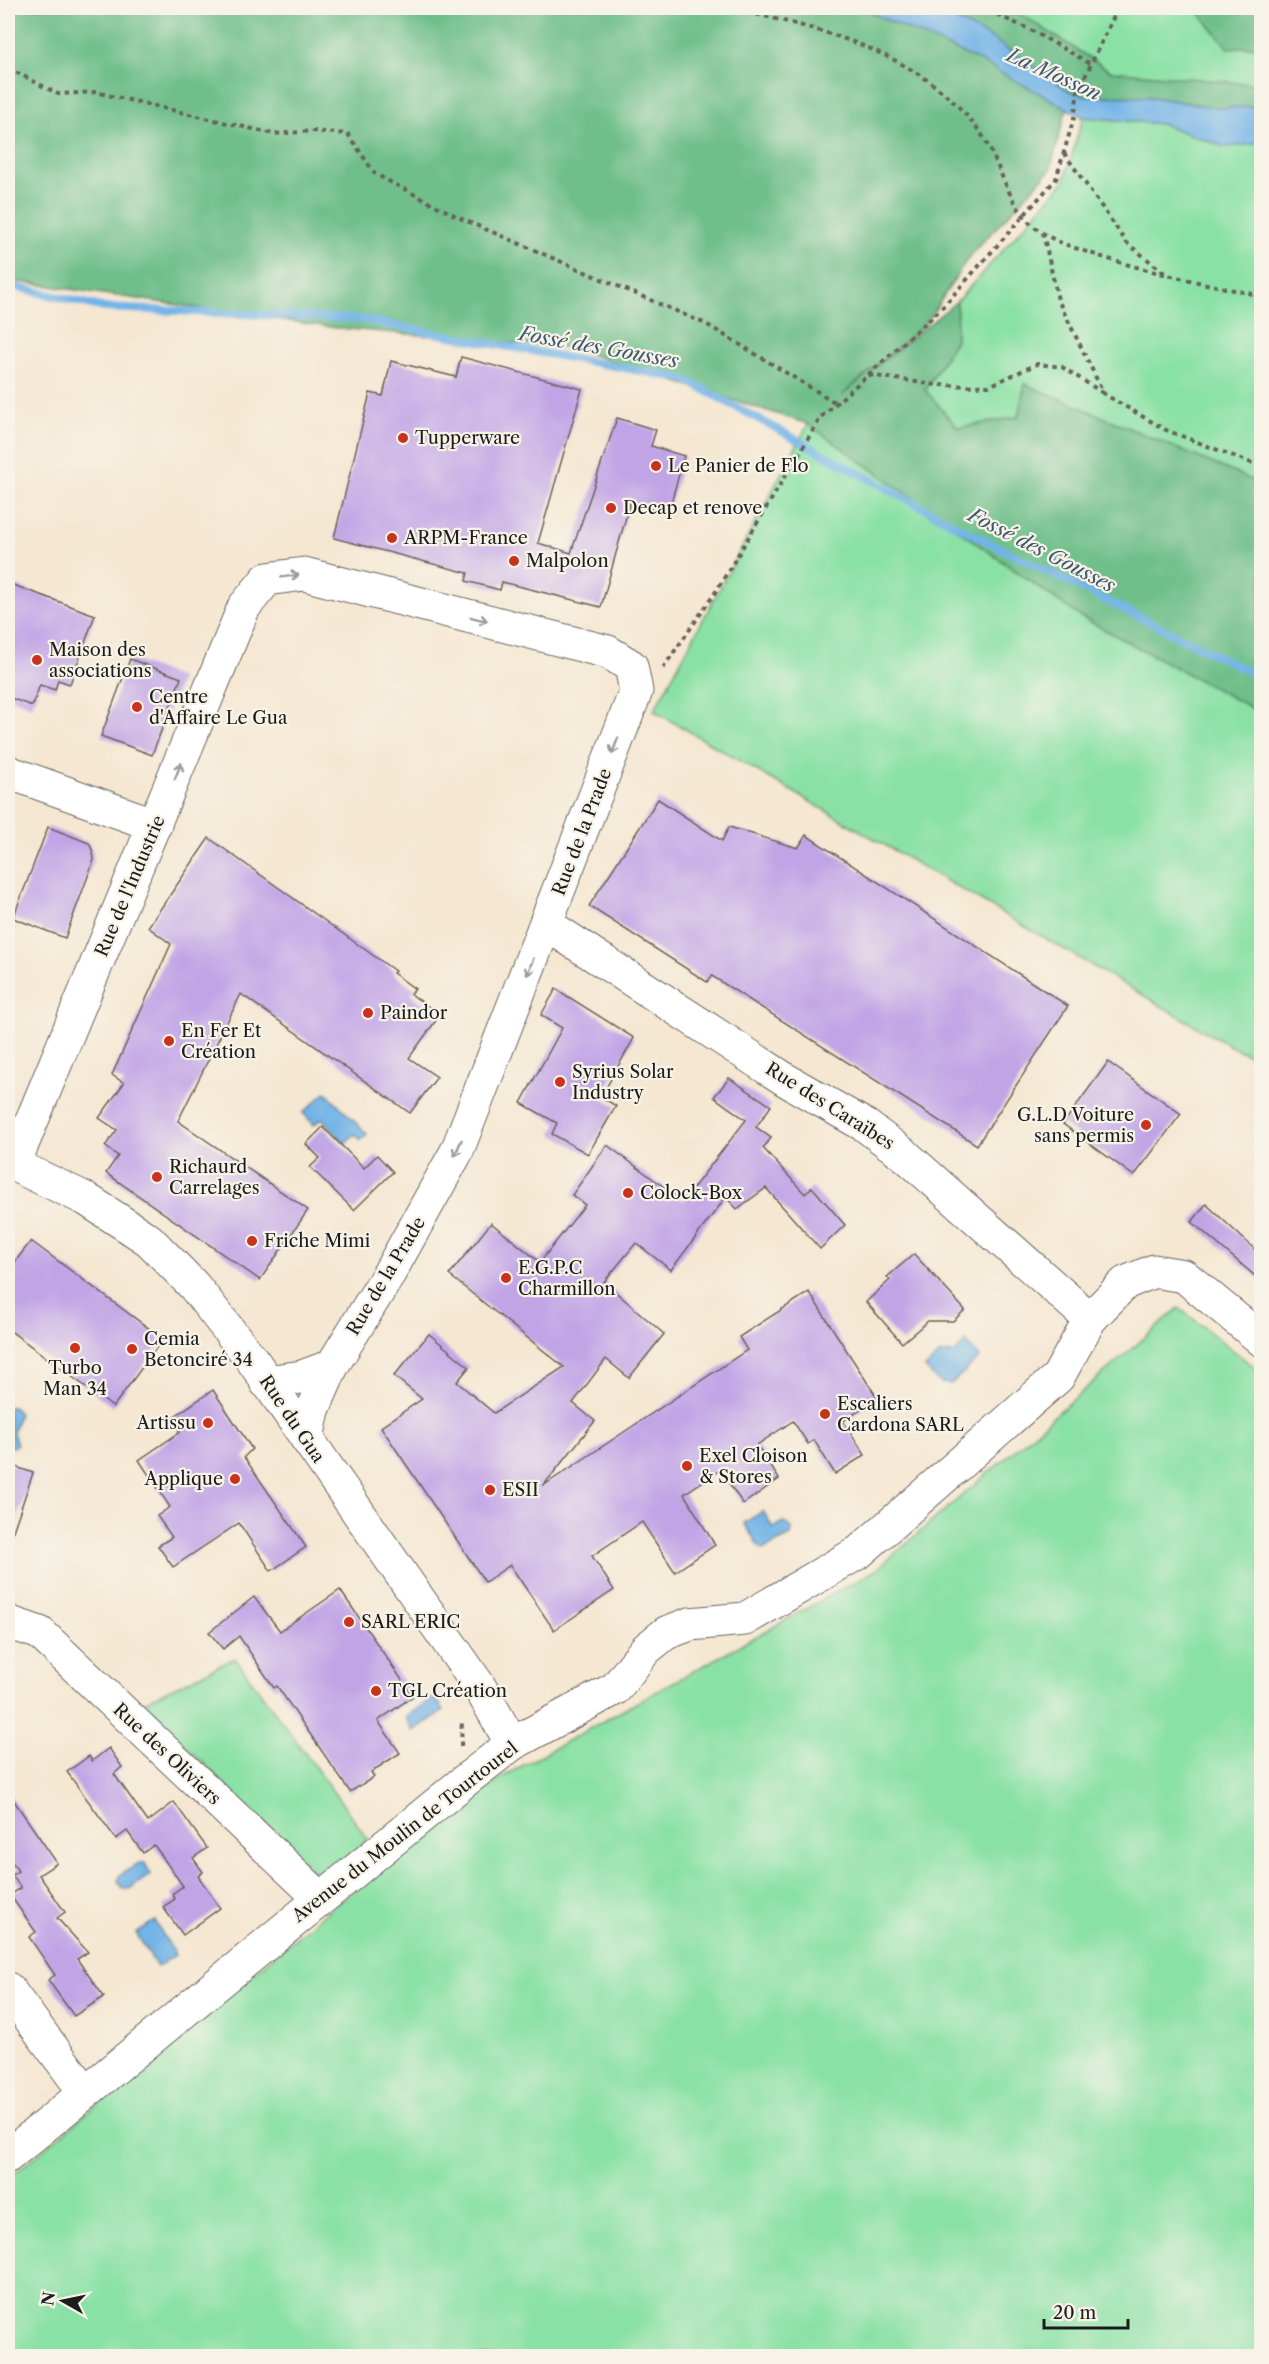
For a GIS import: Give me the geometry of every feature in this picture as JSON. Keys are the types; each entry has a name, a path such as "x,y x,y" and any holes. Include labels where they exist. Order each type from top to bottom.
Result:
{"street":[{"name":"Rue de l'Industrie","path":"11,1163 155,825 244,607 267,579 304,574 608,651 631,666 636,691"},
{"name":"Rue de la Prade","path":"307,1438 313,1410 332,1366 387,1277 457,1151 636,691"},
{"path":"8,772 155,825"},
{"name":"Rue des Caraïbes","path":"546,924 786,1080 866,1126 906,1155 1090,1319"},
{"name":"Rue du Gua","path":"11,1163 86,1199 149,1240 194,1286 307,1438 478,1686 512,1744"},
{"name":"Avenue du Moulin de Tourtourel","path":"8,2156 320,1898 512,1744 616,1688 645,1650 666,1633 690,1624 745,1619 859,1552 1058,1377 1090,1319 1125,1283 1154,1271 1184,1276 1262,1340"},
{"path":"266,1382 302,1377 332,1366"},
{"name":"Rue des Oliviers","path":"8,1622 40,1633 320,1898"},
{"path":"8,1989 85,2092"}],"path":[{"path":"730,8 780,20 888,54 929,78 978,129 1023,214 1043,233 1064,245 1168,276 1262,296"},
{"path":"981,8 1029,29 1091,64"},
{"path":"636,691 661,671 715,593 821,417 941,309 1056,179 1074,118 1078,91 1119,8"},
{"path":"8,68 58,94 95,92 274,134 313,131 348,134 375,174 462,219 706,324 836,403"},
{"path":"1064,153 1127,243 1168,276"},
{"path":"1043,233 1058,300 1104,394"},
{"path":"867,375 937,385 990,386 1036,364 1062,367 1166,430 1262,467"}],"green space":[{"path":"8,8 1011,8 1110,71 1261,85 1261,106 1219,108 1152,97 1086,96 1066,111 1050,170 968,258 927,322 842,395 957,301 956,340 925,390 958,428 1018,417 1025,384 1261,484 1261,713 1081,617 808,424 571,348 337,328 8,280"},
{"path":"1011,8 1261,8 1261,85 1110,71"},
{"path":"1195,8 1261,8 1261,46 1228,48"},
{"path":"1083,117 1162,124 1225,147 1261,143 1261,484 1025,384 1018,417 958,428 925,390 956,340 957,301 1064,182"},
{"path":"808,424 1081,617 1261,713 1261,1060 1232,1047 654,711"},
{"path":"1179,1308 1261,1372 1261,2356 8,2356 8,2179 330,1909 504,1776 876,1570"},
{"path":"235,1658 368,1839 321,1879 142,1703"}],"water":[{"path":"860,8 933,8 993,39 1069,91 1086,96 1152,97 1219,108 1261,106 1261,143 1225,147 1162,124 1083,117 978,60"},
{"path":"326,1092 367,1134 361,1140 355,1134 345,1143 322,1118 314,1125 303,1113"},
{"path":"966,1342 980,1357 951,1384 940,1383 925,1368 940,1354 955,1353"},
{"path":"8,1407 13,1407 19,1413 13,1433 17,1444 13,1447 8,1446"},
{"path":"763,1511 773,1528 783,1522 792,1528 791,1536 764,1549 759,1547 744,1523"},
{"path":"435,1697 444,1711 413,1731 405,1717"},
{"path":"139,1863 145,1863 150,1875 129,1889 123,1889 118,1881 119,1876"},
{"path":"155,1921 175,1955 157,1967 136,1933"}],"building":[{"path":"461,357 582,389 538,543 571,553 617,418 656,430 651,446 684,456 668,514 630,503 601,607 502,582 500,590 466,581 468,573 334,538 370,393 383,396 391,361 456,377"},
{"name":"Maison des associations","path":"8,583 95,615 70,684 58,680 55,690 40,685 32,706 8,697"},
{"name":"Centre d'Affaire Le Gua","path":"130,659 181,678 152,755 101,736"},
{"path":"658,799 722,841 729,827 798,848 806,835 1068,1006 977,1145 712,976 707,982 589,906"},
{"path":"48,827 89,843 93,852 94,860 65,938 13,918"},
{"path":"209,838 395,971 393,973 415,989 411,994 440,1015 409,1058 437,1077 410,1113 241,994 178,1121 308,1210 260,1280 106,1173 118,1156 105,1146 117,1130 99,1118 124,1083 112,1075 171,944 148,927"},
{"path":"556,989 634,1038 601,1097 616,1106 588,1154 552,1134 557,1123 521,1103 562,1028 541,1015"},
{"path":"1108,1062 1181,1114 1134,1176 1063,1124"},
{"path":"729,1078 771,1106 756,1127 771,1138 763,1148 805,1194 812,1187 845,1225 820,1249 766,1188 737,1209 726,1197 671,1270 636,1243 604,1282 664,1334 629,1378 606,1359 573,1403 595,1421 543,1486 747,1350 739,1337 809,1292 878,1399 843,1421 865,1455 835,1474 814,1440 808,1444 793,1421 757,1445 779,1479 743,1504 720,1470 684,1494 715,1545 675,1572 642,1522 592,1556 614,1590 554,1630 510,1565 485,1582 381,1427 422,1399 394,1376 429,1334 469,1367 457,1382 494,1413 564,1367 449,1275 491,1223 540,1262 585,1205 572,1195 607,1145 683,1201 746,1120 714,1097"},
{"path":"323,1127 364,1168 377,1155 393,1172 354,1210 310,1167 320,1158 306,1144"},
{"path":"1206,1204 1262,1256 1262,1282 1192,1222"},
{"path":"31,1241 163,1339 113,1407 8,1329 8,1271"},
{"path":"914,1254 965,1310 953,1321 928,1321 902,1343 866,1302 890,1280 887,1277"},
{"path":"213,1390 252,1449 244,1457 306,1547 271,1571 239,1523 173,1567 158,1546 172,1537 157,1516 170,1507 139,1460 180,1432 172,1418"},
{"path":"8,1464 33,1473 11,1537 8,1536"},
{"path":"340,1590 413,1696 378,1721 400,1753 371,1772 374,1777 350,1792 277,1686 274,1688 239,1636 223,1649 209,1632 254,1597 280,1631"},
{"path":"109,1748 122,1767 114,1774 148,1822 174,1802 207,1848 193,1858 203,1872 198,1876 220,1908 183,1935 163,1907 175,1899 172,1894 183,1886 154,1845 143,1853 127,1831 116,1839 67,1772 89,1756 92,1761"},
{"path":"8,1792 57,1863 39,1875 65,1912 57,1918 88,1952 77,1959 104,1997 74,2016 48,1980 55,1975 29,1937 36,1932 10,1895 21,1888 12,1875 18,1871 8,1855"}],"waterway":[{"name":"Fossé des Gousses","path":"8,285 105,308 358,319 684,379 972,534 1262,678"}],"place":[{"name":"Tupperware","path":"403,438"},
{"name":"Le Panier de Flo","path":"656,466"},
{"name":"Decap et renove","path":"611,508"},
{"name":"ARPM-France","path":"392,538"},
{"name":"Malpolon","path":"514,561"},
{"name":"Maison des associations","path":"37,660"},
{"name":"Centre d'Affaire Le Gua","path":"137,707"},
{"name":"Paindor","path":"368,1013"},
{"name":"En Fer Et Création","path":"169,1041"},
{"name":"Syrius Solar Industry","path":"560,1082"},
{"name":"G.L.D Voiture sans permis","path":"1146,1125"},
{"name":"Richaurd Carrelages","path":"157,1177"},
{"name":"Colock-Box","path":"628,1193"},
{"name":"Friche Mimi","path":"252,1241"},
{"name":"E.G.P.C Charmillon","path":"506,1278"},
{"name":"Turbo Man 34","path":"75,1348"},
{"name":"Cemia Betonciré 34","path":"132,1349"},
{"name":"Escaliers Cardona SARL","path":"825,1414"},
{"name":"Artissu","path":"208,1423"},
{"name":"Exel Cloison & Stores","path":"687,1466"},
{"name":"Applique","path":"235,1479"},
{"name":"ESII","path":"490,1490"},
{"name":"SARL ERIC","path":"349,1622"},
{"name":"TGL Création","path":"376,1691"}],"water label":[{"name":"La Mosson","path":"1054,74"}]}
